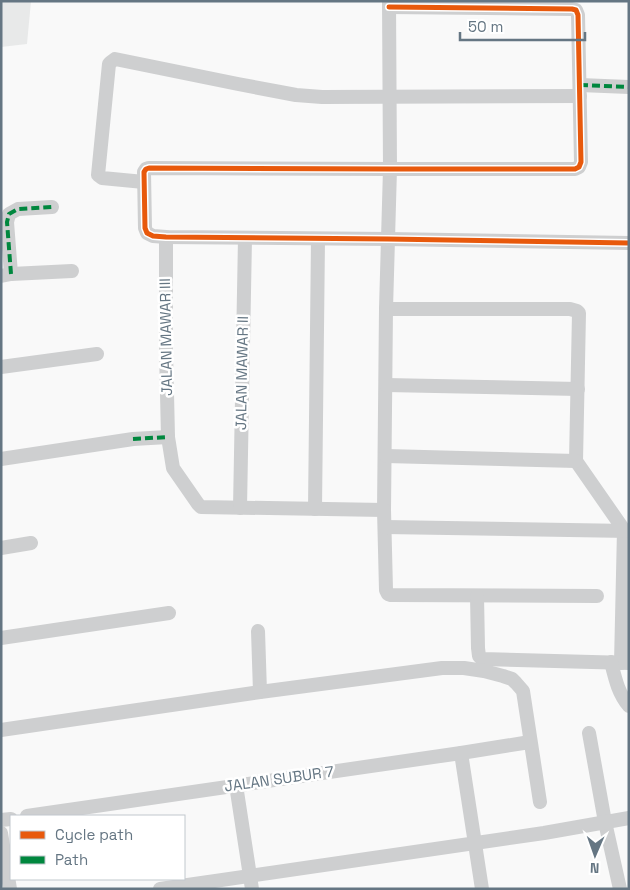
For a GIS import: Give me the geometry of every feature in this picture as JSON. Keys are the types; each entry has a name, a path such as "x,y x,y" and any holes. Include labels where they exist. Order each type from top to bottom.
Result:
{"street":[{"path":"596,596 391,595 385,589 386,309 388,239 390,169 389,4 576,10 578,15 581,162 577,168 390,169 149,168 144,171 145,228 150,235 166,237 388,239 629,243"},
{"path":"144,182 102,178 98,175 109,64 114,60 238,84 322,97 389,97 580,90 629,86"},
{"path":"52,207 18,209 8,214 6,275 72,271"},
{"name":"JALAN MAWAR III","path":"166,237 168,437 173,468 201,507 240,508"},
{"name":"JALAN MAWAR II","path":"240,508 245,238"},
{"path":"314,509 318,239"},
{"path":"386,309 570,309 577,311 579,315 576,462 626,530 626,592 620,662 616,684 629,706"},
{"path":"1,367 97,354"},
{"path":"386,385 578,389"},
{"path":"1,459 133,439 168,437"},
{"path":"386,456 576,462"},
{"path":"240,508 384,510"},
{"path":"385,527 626,530"},
{"path":"1,548 31,543"},
{"path":"477,596 478,648 479,656 482,659 620,662"},
{"path":"1,638 169,613"},
{"path":"258,631 260,692"},
{"path":"1,730 260,692 442,668 464,668 484,671 512,679 523,691 540,802"},
{"path":"589,734 605,822 620,889"},
{"name":"JALAN SUBUR 7","path":"34,815 530,742"},
{"path":"461,753 482,889"},
{"path":"236,785 251,882"},
{"path":"160,889 251,882 629,818"},
{"path":"1,833 10,889"}],"shaded area":[{"path":"1,1 31,1 27,44 1,47"}],"marked path":[{"path":"580,85 629,87"},
{"path":"11,274 7,222 9,214 18,209 52,207"},
{"path":"133,439 168,437"}],"cycle path":[{"path":"389,7 576,10 578,15 581,162 579,167 575,169 149,168 144,172 145,228 147,233 153,236 166,237 629,243"}]}
